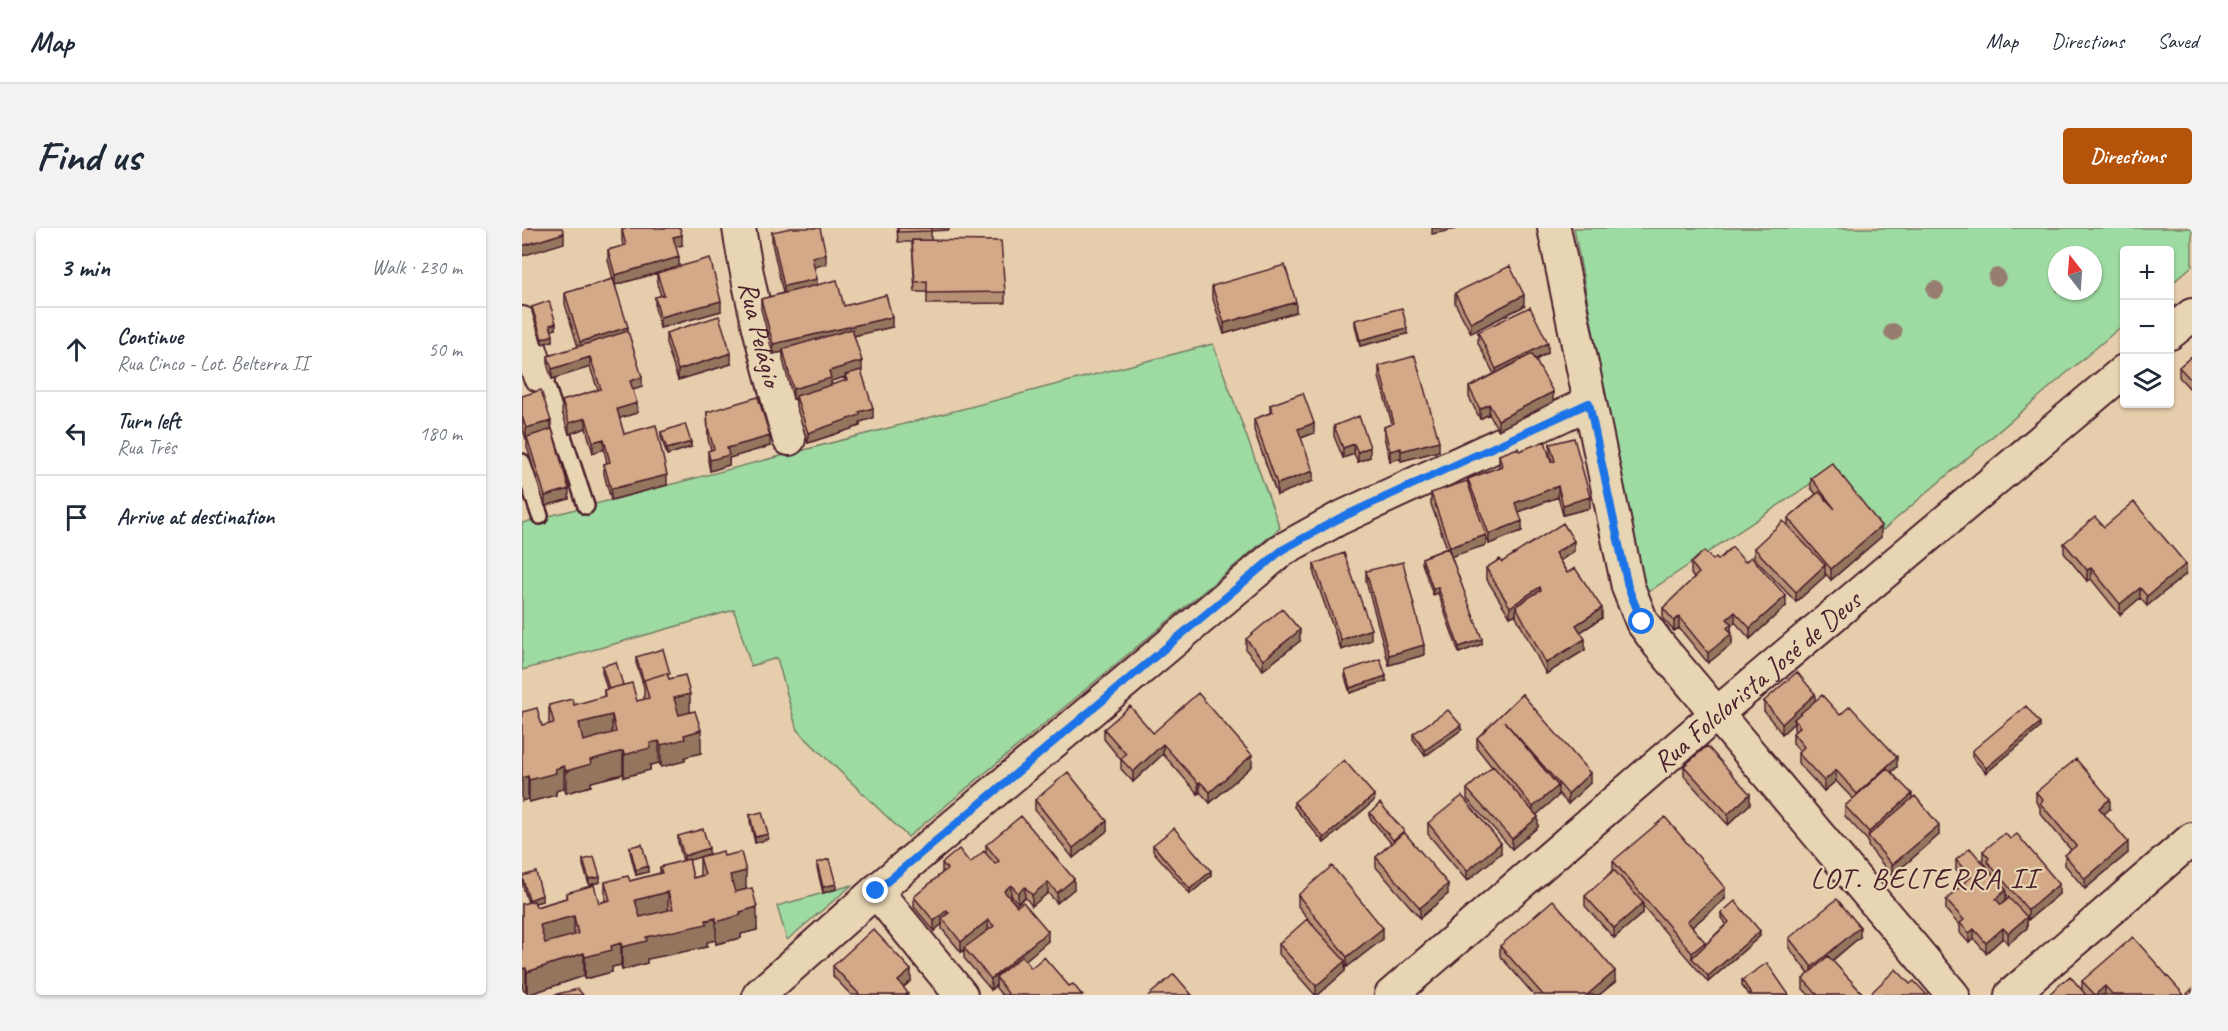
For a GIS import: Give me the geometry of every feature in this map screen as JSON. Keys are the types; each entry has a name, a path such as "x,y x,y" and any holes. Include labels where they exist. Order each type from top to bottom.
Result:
{"street":[{"name":"Rua Pelágio","path":"739,228 759,333 789,440"},
{"path":"1554,228 1628,587 1642,622 1715,715 1953,995"},
{"path":"2174,329 2192,315"},
{"path":"522,323 535,376"},
{"name":"Rua Folclorista José de Deus","path":"1391,995 1715,715 2120,374"},
{"path":"759,995 876,891 1282,550 1338,519 1589,403"},
{"path":"2011,995 2192,839"},
{"path":"876,891 961,995"}],"lane":[{"path":"535,376 586,506"},
{"path":"522,462 540,516"}],"green space":[{"path":"1574,228 2192,228 2192,266 2174,282 2174,246 2120,246 2120,327 1883,530 1833,469 1642,596"},
{"path":"1213,344 1280,528 908,837 797,730 777,658 751,666 734,610 522,670 522,523"},
{"path":"852,885 787,940 777,906"}],"building":[{"path":"522,228 562,228 564,233 522,246"},
{"path":"680,228 682,235 673,237 679,257 615,275 608,250 626,245 622,230"},
{"path":"791,228 820,228 826,254 812,257 817,279 784,286 772,232"},
{"path":"898,228 931,228 931,231 898,232"},
{"path":"912,240 1001,241 1005,292 927,293 927,281 915,282"},
{"path":"710,258 721,301 660,317 655,297 664,295 657,273"},
{"path":"1285,265 1296,302 1224,323 1212,286"},
{"path":"1510,266 1524,295 1471,323 1455,293"},
{"path":"613,279 628,327 580,342 565,293"},
{"path":"837,280 844,306 886,295 892,317 773,344 761,299"},
{"path":"549,301 556,323 550,325 553,335 542,339 532,307"},
{"path":"1530,307 1548,343 1496,369 1478,332"},
{"path":"1402,308 1407,328 1360,340 1355,320"},
{"path":"719,316 731,353 678,370 666,333"},
{"path":"852,329 862,361 829,371 831,378 793,389 783,349"},
{"path":"628,331 642,377 630,381 637,403 617,409 624,434 656,425 667,475 611,489 604,464 610,462 604,439 593,442 586,418 569,423 562,401 601,389 590,357 552,369 548,356"},
{"path":"1532,354 1553,392 1498,420 1489,404 1480,409 1469,387"},
{"path":"1415,356 1439,441 1401,451 1401,448 1390,451 1384,427 1394,423 1379,366"},
{"path":"2192,356 2192,381 2179,367"},
{"path":"861,370 873,408 859,412 860,415 808,433 796,396 847,380 845,375"},
{"path":"541,390 551,421 526,428 522,416 522,396"},
{"path":"1303,393 1314,423 1298,429 1313,471 1277,484 1254,419 1273,412 1270,405"},
{"path":"758,397 770,436 727,448 729,455 710,460 708,451 714,449 708,428 707,412"},
{"path":"1359,416 1370,447 1358,452 1354,444 1343,448 1334,426"},
{"path":"685,424 691,442 667,449 661,432"},
{"path":"552,429 569,489 545,496 527,437"},
{"path":"1574,438 1590,497 1563,505 1558,486 1515,503 1522,521 1489,534 1468,479 1502,466 1499,455 1518,448 1519,451 1545,441 1551,462 1555,461 1550,444"},
{"path":"1832,463 1881,526 1831,569 1788,518 1819,492 1835,509 1811,478"},
{"path":"1467,481 1486,535 1450,547 1431,493"},
{"path":"2134,502 2186,564 2147,596 2140,588 2120,604 2091,568 2087,570 2064,543 2095,517 2104,527"},
{"path":"1783,521 1825,565 1796,592 1754,548"},
{"path":"1563,523 1574,541 1555,553 1567,573 1575,568 1602,608 1576,625 1585,639 1546,663 1516,606 1541,590 1540,587 1510,607 1486,568 1500,559 1502,562"},
{"path":"1732,547 1745,562 1751,557 1786,596 1750,628 1735,612 1727,619 1731,623 1727,628 1732,633 1708,653 1679,617 1674,621 1663,608 1699,573 1691,563 1704,551 1713,560 1716,557 1718,560"},
{"path":"1448,548 1482,639 1459,647 1438,587 1433,589 1422,558"},
{"path":"1344,553 1371,629 1341,640 1314,564"},
{"path":"1403,562 1424,645 1389,655 1366,571"},
{"path":"1282,609 1300,630 1263,660 1246,639"},
{"path":"663,649 670,674 644,680 644,682 636,657"},
{"path":"1380,659 1386,676 1350,688 1345,671"},
{"path":"616,662 623,685 609,689 602,666"},
{"path":"1797,672 1815,694 1782,724 1764,701"},
{"path":"667,673 669,679 685,675 690,694 674,698 679,715 695,711 701,730 684,735 685,739 661,745 659,741 650,743 650,748 624,755 623,751 590,760 591,764 566,771 564,766 555,769 556,773 529,780 528,776 522,778 522,712 537,708 542,726 554,723 549,705 572,699 574,705 605,696 604,690 632,683 637,701 649,698 644,680","holes":["612,715 616,732 583,741 579,723"]},
{"path":"1198,693 1252,755 1210,792 1200,782 1198,783 1163,744 1133,772 1121,759 1126,754 1104,729 1130,706 1153,733"},
{"path":"1522,694 1590,773 1568,794 1504,721 1558,786 1533,807 1477,738"},
{"path":"1822,695 1840,715 1850,706 1897,757 1857,794 1836,770 1824,781 1798,753 1804,747 1793,733 1800,727 1794,719"},
{"path":"2026,706 2040,723 1986,768 1972,751"},
{"path":"1448,710 1461,725 1425,750 1413,734"},
{"path":"1707,746 1750,794 1728,814 1684,766"},
{"path":"2076,759 2110,799 2099,808 2128,842 2085,879 2065,855 2076,846 2040,803 2043,800 2036,792"},
{"path":"1344,760 1374,795 1324,838 1294,802"},
{"path":"1493,766 1538,817 1512,839 1467,789"},
{"path":"1887,768 1912,794 1869,832 1845,806"},
{"path":"1068,772 1107,821 1073,848 1035,800"},
{"path":"1462,796 1501,843 1467,871 1428,823"},
{"path":"1915,796 1939,825 1892,865 1868,836"},
{"path":"1380,803 1404,831 1393,840 1370,813"},
{"path":"762,812 768,834 755,837 750,815"},
{"path":"1021,816 1074,879 1057,893 1048,882 1032,895 1025,887 1018,893 1011,885 1004,891 1017,906 1023,902 1048,931 991,979 964,948 994,926 988,920 961,942 942,918 949,913 947,910 934,921 914,897 947,869 942,863 959,849 970,863 984,851 995,864 999,861 986,845"},
{"path":"1665,817 1725,888 1687,921 1705,942 1692,953 1613,861"},
{"path":"1174,828 1211,871 1190,889 1153,845"},
{"path":"703,829 709,848 684,856 678,836"},
{"path":"1404,832 1448,884 1420,908 1376,857"},
{"path":"2005,833 2010,839 2017,834 2059,884 2028,910 1987,861 1989,858 1983,851"},
{"path":"642,844 648,866 636,870 630,847"},
{"path":"1970,848 2006,890 1996,899 2001,905 2009,898 2027,917 2008,933 2003,928 1986,943 1974,929 1969,933 1960,923 1964,920 1946,900 1971,877 1956,860"},
{"path":"723,851 724,856 741,852 746,871 730,875 735,892 752,888 757,907 740,912 741,915 716,922 716,918 706,920 707,924 646,937 647,941 622,947 621,943 611,946 612,950 585,957 584,953 527,972 526,968 522,969 522,904 534,901 536,907 567,898 566,893 594,885 599,903 610,900 605,882 628,876 630,881 662,873 660,867 689,859 693,878 705,875 700,857","holes":["668,892 673,909 640,917 635,900","574,916 578,934 545,943 540,925"]},
{"path":"594,857 600,877 589,879 583,860"},
{"path":"829,859 836,884 823,887 817,863"},
{"path":"1332,866 1383,928 1347,957 1298,895"},
{"path":"1614,870 1643,903 1614,928 1585,896"},
{"path":"536,872 542,895 529,900 522,876"},
{"path":"1837,899 1860,927 1812,967 1789,938"},
{"path":"1553,900 1615,971 1587,995 1543,995 1500,946"},
{"path":"1735,901 1760,931 1708,976 1692,958 1729,922 1721,913"},
{"path":"1307,919 1345,961 1316,986 1279,944"},
{"path":"873,929 911,970 898,981 908,993 905,995 860,995 833,966"},
{"path":"2133,937 2184,995 2113,995 2105,986 2095,995 2082,981"},
{"path":"1022,956 1031,968 1044,957 1069,986 1073,984 1082,995 1009,995 996,977"},
{"path":"1828,956 1864,995 1818,995 1803,979"},
{"path":"1767,963 1789,995 1752,995 1742,980"},
{"path":"1896,969 1910,984 1914,981 1927,995 1874,995 1872,992"},
{"path":"1174,974 1192,995 1149,995"},
{"path":"2070,976 2086,995 2048,995"},
{"path":"578,989 583,995 553,995"}],"district":[{"name":"LOT. BELTERRA II","path":"1924,878"}],"route":[{"path":"876,891 1282,550 1338,519 1589,403 1628,587 1642,622"}]}
